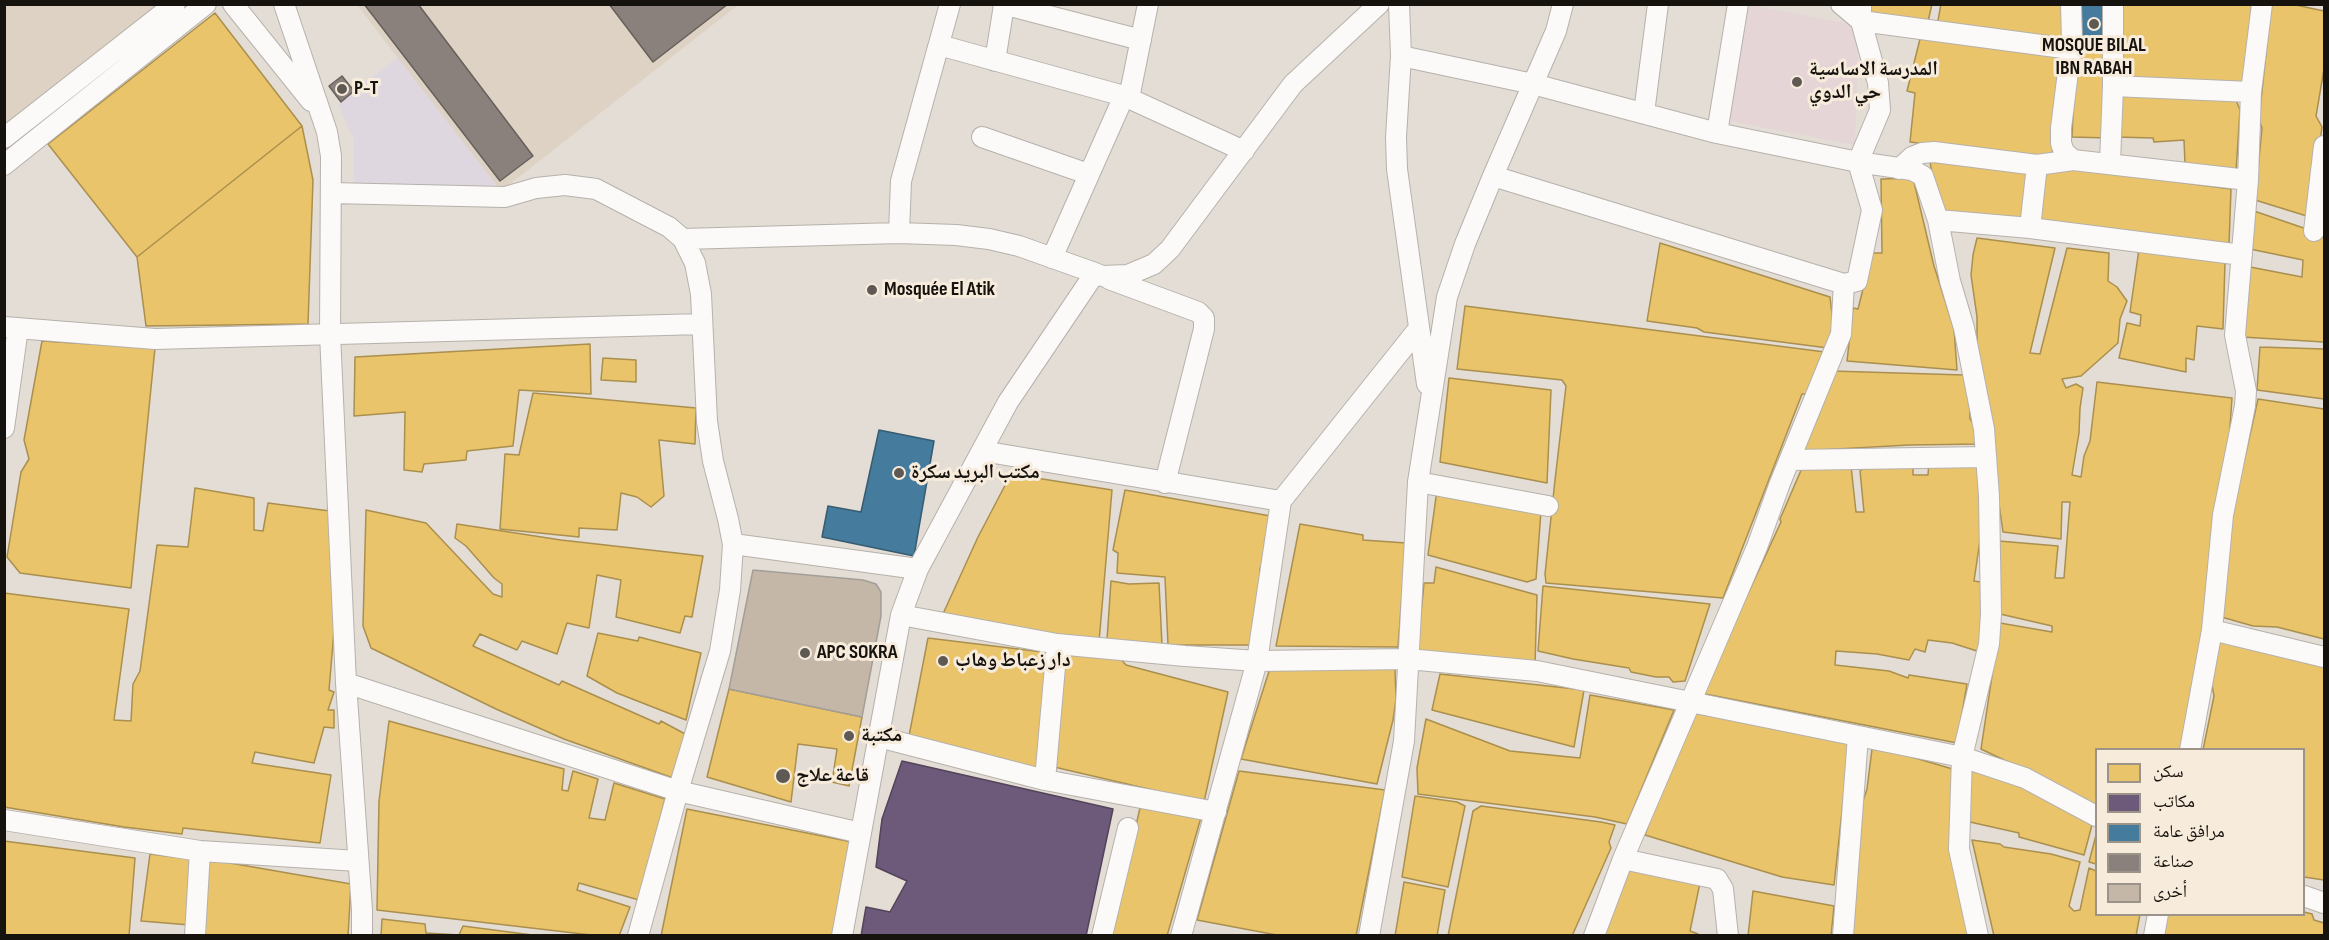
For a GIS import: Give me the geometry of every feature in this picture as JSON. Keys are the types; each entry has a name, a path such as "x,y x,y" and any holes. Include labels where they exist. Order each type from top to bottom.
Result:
{"street":[{"path":"4,138 176,4"},
{"path":"4,165 206,4"},
{"path":"233,4 320,113"},
{"path":"284,4 320,113 331,156 330,334 346,683 362,936"},
{"path":"899,233 901,181 950,4"},
{"path":"1052,258 1088,174 1126,97 1148,4"},
{"path":"1098,275 1128,275 1154,264 1170,249 1293,84 1379,4"},
{"path":"1399,4 1401,56 1396,137 1397,169 1430,403"},
{"path":"1369,936 1404,741 1418,482 1447,297 1465,244 1556,31 1563,4"},
{"path":"1644,113 1658,4"},
{"path":"1716,133 1738,4"},
{"path":"1841,4 1861,13 2071,49"},
{"path":"2071,4 2071,49 2061,143 2064,152 2073,160"},
{"path":"2110,163 2113,86 2112,4"},
{"path":"2190,748 2212,630 2223,515 2245,406 2246,391 2235,335 2248,180 2251,92 2262,4"},
{"path":"995,61 1004,5 1141,40"},
{"path":"1493,176 1844,284 1857,281 1872,210 1858,162 1881,110 1878,83 1861,13"},
{"path":"939,45 1126,97 1244,151"},
{"path":"1401,56 1533,84 1716,133 1919,172 1923,176 1938,220 1950,281 1964,328 1984,429 1991,614 1989,644 1962,757 1959,849 1978,936"},
{"path":"2113,86 2251,92"},
{"path":"982,136 1088,174"},
{"path":"2314,231 2325,146"},
{"path":"1899,169 1912,157 1934,152 2037,165 2073,160 2110,163 2248,180"},
{"path":"2030,228 2037,165"},
{"path":"331,193 505,197 536,188 565,185 596,189 669,227 683,239 695,263 701,294 706,421 733,544 730,590 720,651 638,936"},
{"path":"1938,220 2030,228 2242,255"},
{"path":"683,239 899,233 989,239 1019,246 1198,312 1204,318 1204,329 1165,483"},
{"path":"842,936 901,615 918,569 1008,402 1098,275"},
{"path":"1594,936 1623,859 1757,547 1841,334 1844,284"},
{"path":"4,428 11,328 155,339 702,324"},
{"path":"1187,935 1216,812 1257,661 1281,501 1419,327"},
{"path":"982,451 1281,501"},
{"path":"1790,460 1986,457"},
{"path":"1418,482 1548,506"},
{"path":"733,544 918,569"},
{"path":"901,615 1057,644 1257,661 1408,658 1537,670 1962,757 2025,778 2095,815"},
{"path":"2212,630 2325,657"},
{"path":"1045,780 1057,644"},
{"path":"346,683 678,791 861,832"},
{"path":"1843,936 1858,736"},
{"path":"879,737 1045,780 1216,812"},
{"path":"4,820 200,851 358,861"},
{"path":"1102,936 1128,828"},
{"path":"195,936 200,851"},
{"path":"1623,859 1717,879 1723,889 1728,936"},
{"path":"2305,896 2325,903"},
{"path":"2154,936 2158,916"}],"shaded area":[{"path":"4,5 158,5 5,130"},
{"path":"357,5 738,5 501,191"},
{"name":"المدرسة الاساسية حي الدوي","path":"1749,5 1850,24 1858,43 1855,145 1730,121"},
{"path":"398,57 496,184 485,191 354,186 354,140 338,104"}],"building: سكن":[{"path":"1866,4 1932,4 1927,26 1871,21"},
{"path":"1941,4 2069,4 2067,44 1937,26"},
{"path":"2121,4 2252,4 2244,86 2116,80"},
{"path":"2271,4 2291,4 2324,11 2324,69 2316,116 2322,127 2310,217 2255,200 2262,128 2259,120"},
{"path":"215,13 302,126 137,257 48,144"},
{"path":"1921,35 2064,53 2052,156 1910,142 1915,93 1907,91"},
{"path":"2076,44 2109,44 2108,138 2072,137"},
{"path":"2117,95 2234,95 2240,110 2236,171 2185,164 2184,140 2154,142 2153,138 2116,137"},
{"path":"302,126 313,180 308,324 146,326 137,257"},
{"path":"1930,162 2031,168 2027,221 1938,210"},
{"path":"2041,167 2094,171 2231,189 2229,245 2034,219"},
{"path":"1913,178 1934,266 1954,329 1957,370 1847,361 1853,308 1858,309 1872,253 1882,253 1881,179"},
{"path":"2254,211 2324,235 2324,342 2242,337 2250,267 2302,277 2303,260 2250,249"},
{"path":"1977,238 2055,248 2030,353 2040,354 2067,248 2109,253 2108,281 2117,287 2127,301 2120,319 2118,343 2081,376 2062,379 2066,388 2076,384 2083,388 2072,475 2081,477 2084,456 2090,441 2097,382 2232,398 2227,470 2207,605 2181,748 2095,748 2095,810 2027,771 1981,749 2000,623 2052,632 2052,626 2000,614 1999,541 2058,546 2055,578 2064,578 2070,502 2062,502 2061,539 2003,532 1977,370 1977,317 1971,275"},
{"path":"1660,243 1830,297 1833,323 1828,348 1704,332 1697,328 1647,321"},
{"path":"2139,249 2225,262 2223,329 2197,326 2194,360 2186,358 2186,372 2119,358 2127,323 2140,326 2141,315 2130,312"},
{"path":"1465,306 1825,352 1809,394 1802,394 1723,598 1546,583 1545,574 1566,386 1562,380 1457,369"},
{"path":"42,341 155,348 131,588 20,573 7,557 21,472 29,459 24,440"},
{"path":"590,344 591,394 519,390 513,446 467,451 466,460 424,464 422,472 404,470 405,412 354,416 355,357"},
{"path":"2260,347 2324,349 2324,399 2257,390"},
{"path":"603,358 636,360 636,382 601,380"},
{"path":"1832,371 1964,375 1969,388 1970,419 1980,432 1980,444 1801,451"},
{"path":"1449,378 1551,390 1547,483 1440,462"},
{"path":"533,393 696,408 695,444 659,440 664,496 651,507 637,497 621,493 617,530 579,528 579,537 500,529 505,454 519,455"},
{"path":"2258,399 2324,409 2324,639 2277,627 2253,626 2218,616 2230,524"},
{"path":"1929,459 1982,461 1983,520 1974,581 1986,583 1980,652 1952,643 1928,640 1925,652 1915,649 1909,660 1877,654 1836,651 1835,665 1889,671 1908,678 1909,675 1967,684 1957,743 1705,694 1704,689 1781,522 1780,519 1802,468 1851,466 1856,512 1864,512 1860,471 1869,465 1913,460 1913,475 1928,475"},
{"path":"1011,474 1112,490 1099,642 937,627 978,537"},
{"path":"195,488 254,498 254,530 263,531 268,503 330,511 335,619 329,690 334,692 328,710 334,710 334,728 324,727 314,763 255,752 252,763 331,775 320,843 183,828 182,834 4,807 4,593 129,609 114,720 131,721 133,684 140,671 157,545 188,547"},
{"path":"1125,490 1276,517 1270,568 1260,568 1260,615 1257,645 1168,645 1165,577 1117,573 1118,553 1113,550"},
{"path":"1437,490 1541,511 1536,579 1527,582 1428,555"},
{"path":"366,510 426,523 493,594 502,597 502,584 466,546 455,538 457,524 561,540 703,556 692,617 685,616 680,633 616,617 621,580 597,575 589,628 567,623 557,654 522,641 517,650 480,634 473,646 559,685 562,681 659,724 661,721 687,735 676,779 564,739 496,709 371,648 363,626"},
{"path":"1300,524 1363,535 1363,540 1406,543 1398,647 1276,646"},
{"path":"1436,567 1537,595 1535,666 1417,654 1424,583 1434,583"},
{"path":"1111,581 1129,584 1159,583 1162,645 1107,640"},
{"path":"1543,586 1710,604 1685,681 1673,682 1669,677 1656,677 1631,672 1629,668 1538,651"},
{"path":"598,633 638,641 639,637 701,653 686,720 617,693 587,676"},
{"path":"928,638 1051,653 1038,772 908,741"},
{"path":"2220,638 2324,666 2324,880 2305,877 2305,748 2203,748 2214,696 2212,685"},
{"path":"1067,652 1119,657 1126,665 1228,692 1204,802 1050,766"},
{"path":"1271,665 1395,669 1396,699 1393,720 1377,784 1241,759"},
{"path":"1440,674 1584,690 1574,747 1432,710"},
{"path":"729,689 862,717 849,786 832,782 837,749 798,744 791,802 707,777"},
{"path":"1590,695 1674,710 1627,824 1595,817 1418,794 1417,768 1426,719 1510,751 1580,758"},
{"path":"1688,711 1850,738 1834,885 1782,877 1645,835"},
{"path":"389,721 564,769 562,790 568,791 573,771 598,779 589,818 605,820 614,783 665,799 639,900 579,883 577,890 630,907 619,936 600,936 377,910 379,801"},
{"path":"1872,749 1898,753 1956,770 1971,936 1851,936 1861,807 1867,789"},
{"path":"1964,765 2016,779 2090,820 2092,825 2084,855 2019,837 2019,833 1961,820"},
{"path":"1239,771 1385,790 1356,936 1282,936 1197,920"},
{"path":"1415,796 1457,802 1465,806 1448,887 1402,877"},
{"path":"1142,799 1202,814 1167,936 1111,936"},
{"path":"1481,806 1615,825 1609,842 1611,848 1572,936 1448,936 1473,811"},
{"path":"687,809 852,842 832,936 661,936"},
{"path":"2095,839 2095,864 2089,862"},
{"path":"1972,840 2051,854 2080,862 2069,906 2074,911 2080,910 2089,868 2095,871 2095,916 2140,916 2136,936 1994,936"},
{"path":"4,841 135,858 129,936 4,936"},
{"path":"150,854 192,859 190,925 141,921"},
{"path":"207,859 351,884 348,936 201,936"},
{"path":"1626,863 1701,878 1690,931 1698,936 1597,936"},
{"path":"1404,882 1445,890 1437,936 1395,936"},
{"path":"1753,891 1834,906 1831,936 1748,936"},
{"path":"2305,912 2312,914 2314,920 2324,923 2324,936 2158,936 2163,916 2305,916"},
{"path":"382,919 425,924 426,933 459,935 463,926 540,936 381,936"}],"building: مكاتب":[{"path":"902,761 1113,809 1086,936 861,936 866,907 890,912 907,881 876,867 882,819"}],"building: مرافق عامة":[{"name":"MOSQUE BILAL IBN RABAH","path":"2080,4 2111,4 2109,44 2076,44"},
{"name":"مكتب البريد سكرة","path":"879,430 934,441 914,556 822,537 828,506 861,512"}],"building: صناعة":[{"path":"364,4 418,4 533,156 500,181"},
{"path":"609,4 728,4 653,62"},
{"name":"P-T","path":"342,76 354,91 341,102 329,86"}],"building: أخرى":[{"name":"APC SOKRA","path":"753,570 863,580 876,584 881,592 881,616 862,717 729,689"}],"place":[{"name":"MOSQUE BILAL IBN RABAH","path":"2094,24"},
{"name":"المدرسة الاساسية حي الدوي","path":"1797,82"},
{"name":"P-T","path":"342,89"},
{"name":"Mosquée El Atik","path":"872,290"},
{"name":"مكتب البريد سكرة","path":"899,473"},
{"name":"APC SOKRA","path":"805,653"},
{"name":"دار زعباط وهاب","path":"943,661"},
{"name":"مكتبة","path":"849,736"},
{"name":"قاعة علاج","path":"783,776"}]}
